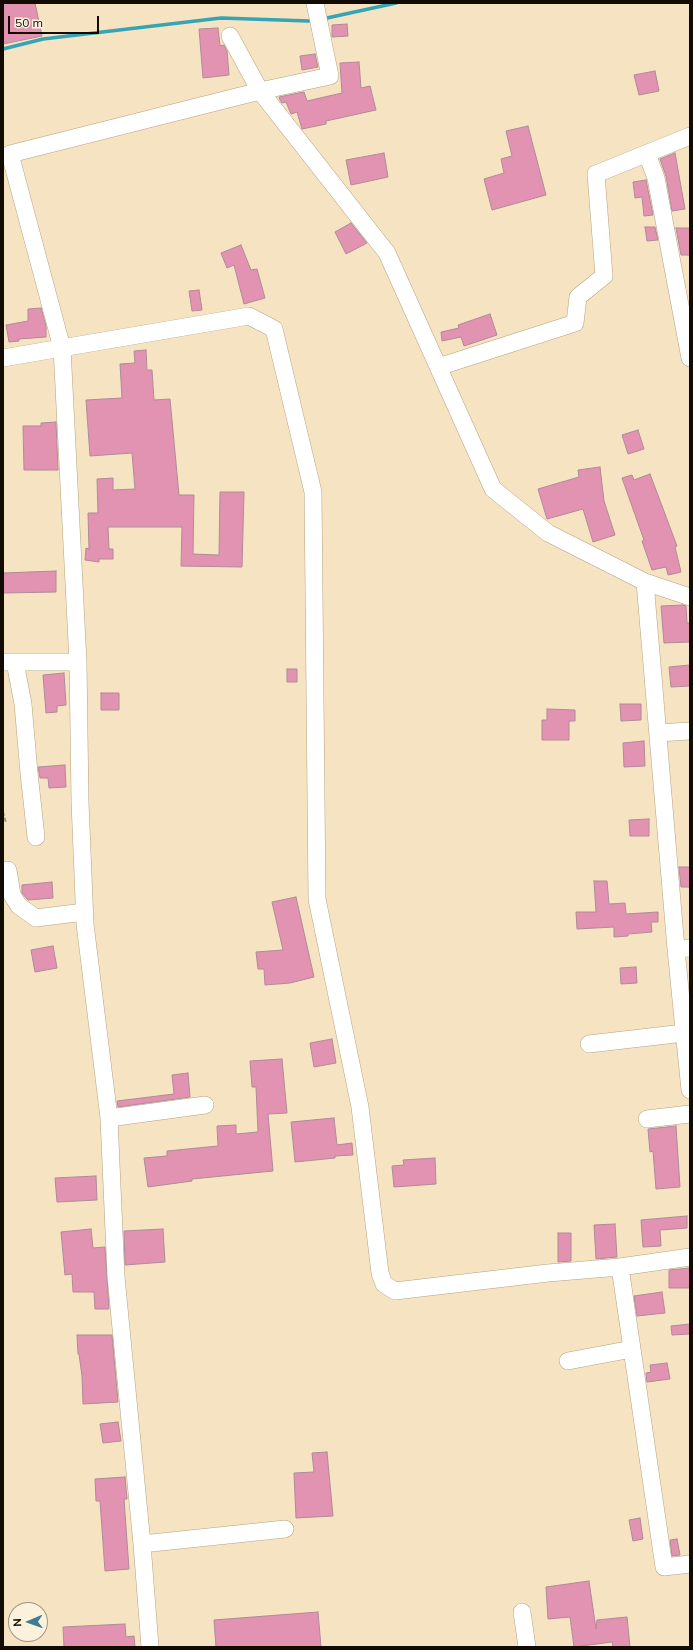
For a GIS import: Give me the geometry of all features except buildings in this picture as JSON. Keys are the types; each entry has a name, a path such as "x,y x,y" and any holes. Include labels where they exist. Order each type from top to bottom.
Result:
{"street":[{"path":"150,1647 142,1544 116,1277 109,1118 84,912 80,802 78,662 62,348 10,154 260,90 330,76 315,3"},
{"path":"230,36 260,90 387,253 493,488 548,533 645,582 690,597"},
{"path":"438,367 574,323 578,297 604,276 596,174 690,136"},
{"path":"647,154 656,178 690,358"},
{"path":"3,358 250,316 274,329 313,492 316,899 360,1106 380,1272 384,1284 395,1291 541,1274 620,1267 690,1257"},
{"path":"645,582 658,733 683,948 684,1033 690,1090"},
{"path":"36,837 23,704 9,662 78,662"},
{"path":"658,733 690,731"},
{"path":"8,870 12,895 19,906 36,918 84,912"},
{"path":"589,1044 684,1033"},
{"path":"109,1118 205,1105"},
{"path":"647,1119 690,1114"},
{"path":"620,1267 664,1567 690,1564"},
{"path":"568,1361 632,1349"},
{"path":"142,1544 285,1529"},
{"path":"522,1612 527,1647"}],"path":[{"path":"3,812 6,823"}],"waterway":[{"path":"327,18 396,3"},
{"path":"3,49 43,39 221,18 309,21"}]}
